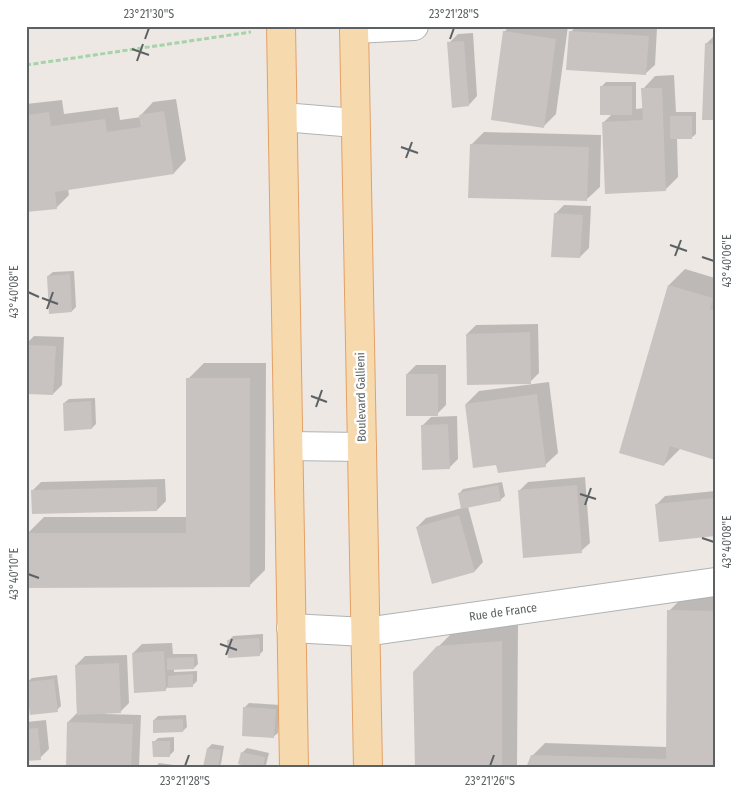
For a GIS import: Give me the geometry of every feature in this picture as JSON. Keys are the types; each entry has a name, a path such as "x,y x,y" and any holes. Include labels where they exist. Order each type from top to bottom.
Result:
{"main road":[{"path":"287,27 283,117 294,768"},
{"name":"Boulevard Gallieni","path":"354,28 368,768"}],"street":[{"path":"354,28 414,26"},
{"path":"283,117 356,123"},
{"path":"289,446 362,447"},
{"name":"Rue de France","path":"291,628 365,632 715,582"}],"path":[{"path":"26,66 287,27"}],"building":[{"path":"503,31 556,39 544,128 491,120"},
{"path":"569,31 649,36 646,75 566,70"},
{"path":"464,41 469,106 452,108 447,42"},
{"path":"705,43 715,44 715,120 702,120"},
{"path":"600,86 632,86 632,115 600,115"},
{"path":"641,88 662,88 666,191 605,194 602,122 643,120"},
{"path":"164,111 174,174 55,192 57,209 26,212 26,115 49,112 51,126 105,119 107,132 141,127 139,115"},
{"path":"670,116 692,116 692,139 670,139"},
{"path":"470,144 589,147 587,201 468,198"},
{"path":"554,213 583,215 580,258 551,257"},
{"path":"70,274 72,312 49,314 47,276"},
{"path":"668,285 713,298 710,309 715,310 715,460 670,446 664,466 619,453"},
{"path":"530,332 531,384 467,385 466,334"},
{"path":"26,345 56,346 53,395 26,394"},
{"path":"406,374 438,374 438,416 406,416"},
{"path":"186,378 250,378 250,587 27,588 27,533 186,533"},
{"path":"537,394 546,467 498,473 496,465 473,468 465,404"},
{"path":"91,401 92,429 64,431 63,403"},
{"path":"448,424 450,469 422,470 421,425"},
{"path":"498,485 501,501 461,509 458,493"},
{"path":"577,485 582,553 523,558 518,490"},
{"path":"157,487 157,511 32,514 31,490"},
{"path":"715,498 715,536 659,542 655,504"},
{"path":"459,515 475,572 432,584 416,527"},
{"path":"667,610 715,611 715,768 526,768 531,755 666,759"},
{"path":"259,638 260,656 228,658 227,640"},
{"path":"502,641 502,768 415,768 413,672 437,646"},
{"path":"164,651 166,691 134,693 132,653"},
{"path":"194,657 194,669 167,670 167,658"},
{"path":"119,663 121,713 77,715 75,665"},
{"path":"193,674 193,687 168,688 168,676"},
{"path":"54,679 58,712 30,715 26,682"},
{"path":"243,707 276,709 274,738 242,736"},
{"path":"183,719 183,732 153,733 153,720"},
{"path":"67,722 133,724 131,768 66,768"},
{"path":"38,728 41,760 26,761 26,729"},
{"path":"152,741 170,741 170,757 153,757"},
{"path":"207,748 221,750 218,768 203,767"},
{"path":"241,752 265,757 263,768 252,768 238,764"}]}
